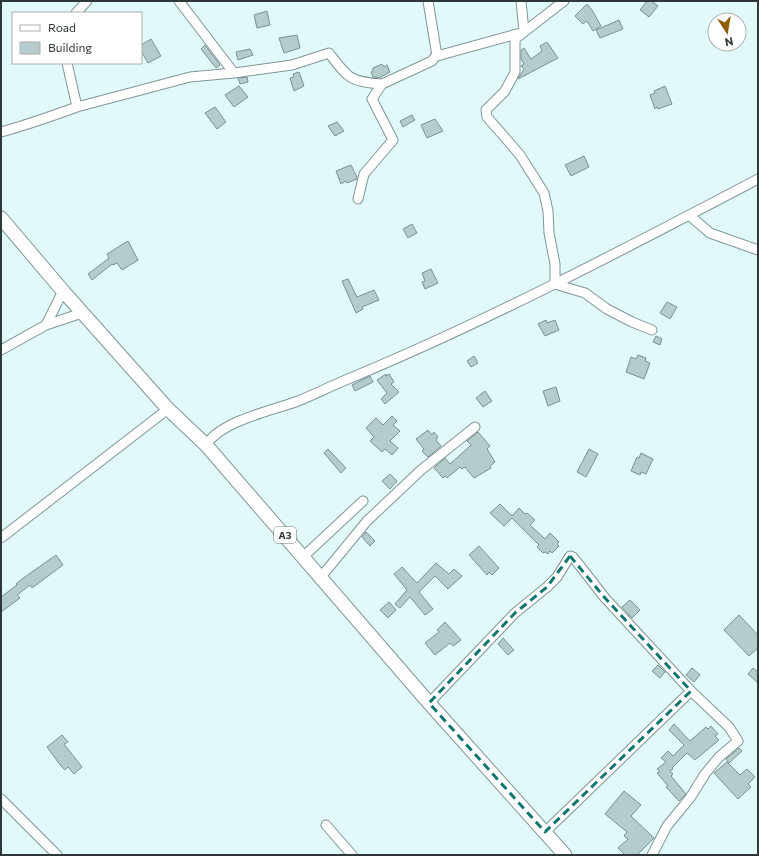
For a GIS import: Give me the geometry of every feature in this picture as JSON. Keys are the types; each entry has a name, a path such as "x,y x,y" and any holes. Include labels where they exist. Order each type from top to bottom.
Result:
{"highway":[{"name":"A3","path":"1,218 62,291 168,409 206,445 429,703 565,855"}],"street":[{"path":"77,12 87,1"},
{"path":"179,1 234,73"},
{"path":"1,132 38,122 46,117 77,107 190,77 292,65 329,53 345,74 360,82 382,84 432,61 437,54 428,1"},
{"path":"521,1 524,32"},
{"path":"555,284 555,264 549,233 548,211 544,194 520,155 489,121 486,113 488,107 510,83 515,72 515,39 564,1"},
{"path":"437,54 437,56 524,32"},
{"path":"67,64 77,107"},
{"path":"358,199 364,174 393,140 372,99 382,84"},
{"path":"206,445 216,433 258,413 298,401 475,324 758,179"},
{"path":"689,215 710,233 758,250"},
{"path":"555,284 585,293 607,309 652,330"},
{"path":"46,326 62,291"},
{"path":"1,350 46,326 82,313"},
{"path":"1,538 168,409"},
{"path":"321,577 367,521 421,470 449,446 475,427"},
{"path":"303,557 363,501"},
{"path":"429,703 516,613 557,577 570,556 579,564 605,598 691,691 728,727 738,741 720,757 705,774 690,798 667,826 652,855"},
{"path":"545,832 691,691"},
{"path":"1,799 57,855"},
{"path":"326,825 352,855"}],"highlighted area":[{"path":"570,556 605,598 691,691 545,832 429,703 515,613 547,587"}],"building":[{"path":"647,1 652,1 658,6 649,17 640,10"},
{"path":"587,4 601,26 593,31 587,21 583,24 575,16"},
{"path":"267,11 270,25 257,28 254,15"},
{"path":"619,20 623,29 600,38 596,30"},
{"path":"297,35 300,48 284,53 279,38"},
{"path":"151,39 161,56 148,63 142,53 142,44"},
{"path":"547,42 558,58 518,79 524,69 521,66 524,64 521,59 521,50 524,48 531,59 542,51 540,46"},
{"path":"205,45 220,65 216,68 201,49"},
{"path":"250,49 253,55 238,60 236,52"},
{"path":"382,64 384,67 387,65 390,72 379,78 373,77 371,72 373,71 373,68"},
{"path":"299,72 304,86 294,91 290,78 294,77 293,74"},
{"path":"247,77 248,82 240,84 238,78"},
{"path":"239,86 248,97 234,107 225,95"},
{"path":"665,86 672,104 658,109 657,107 655,109 650,95 655,93 654,91"},
{"path":"215,107 226,122 217,129 205,113"},
{"path":"412,115 415,120 403,127 400,121"},
{"path":"435,119 443,131 427,138 421,125"},
{"path":"337,122 344,131 335,136 328,126"},
{"path":"584,156 589,167 571,176 565,165"},
{"path":"351,165 357,179 347,183 346,181 341,184 336,171"},
{"path":"412,224 417,233 408,238 403,229"},
{"path":"128,241 138,260 122,270 117,263 112,264 92,280 88,274 109,258 107,254"},
{"path":"431,269 438,283 425,289 422,282 425,281 422,273"},
{"path":"348,279 357,297 374,290 379,300 362,307 363,309 356,313 342,281"},
{"path":"667,302 677,307 670,319 660,313"},
{"path":"546,320 547,323 555,320 559,330 545,336 538,324"},
{"path":"656,336 662,339 660,345 653,342"},
{"path":"638,355 646,358 645,361 650,363 644,379 626,372 631,357 636,359"},
{"path":"474,356 478,363 471,367 467,361"},
{"path":"386,374 386,376 389,374 394,382 391,384 399,392 385,404 381,399 387,393 377,380"},
{"path":"370,376 373,382 355,391 352,385"},
{"path":"556,387 560,401 548,406 543,391"},
{"path":"485,391 492,401 483,407 476,398"},
{"path":"392,416 397,421 393,425 400,431 390,441 398,448 392,455 385,449 382,452 370,441 374,437 366,428 376,418 383,425"},
{"path":"428,430 432,435 434,432 438,437 436,440 441,446 428,457 422,451 424,449 416,439"},
{"path":"478,432 490,446 487,449 495,462 490,466 491,468 474,478 465,467 462,469 460,467 447,478 445,476 443,478 434,468 445,458 450,464 471,445 467,441"},
{"path":"328,449 346,468 341,473 324,453"},
{"path":"589,449 598,454 586,477 577,472"},
{"path":"641,453 653,459 646,474 641,472 640,475 631,471 637,457 639,458"},
{"path":"390,474 397,481 390,489 382,481"},
{"path":"500,504 512,516 519,508 525,514 527,513 535,520 530,525 545,539 550,533 559,542 557,544 559,546 552,553 550,551 548,554 545,552 543,553 537,547 539,545 512,518 504,526 490,513"},
{"path":"366,532 375,541 370,546 362,537"},
{"path":"479,546 499,568 492,575 489,572 487,575 469,555"},
{"path":"56,555 63,565 32,588 30,585 17,595 20,598 1,612 1,597 17,585 16,584 22,579"},
{"path":"436,563 449,574 454,569 462,576 448,589 435,576 419,592 433,609 425,615 410,597 400,608 395,604 407,590 394,574 402,567 417,583"},
{"path":"630,600 640,610 632,618 622,607"},
{"path":"389,602 396,610 388,618 380,610"},
{"path":"739,615 758,635 758,648 749,656 724,630"},
{"path":"445,622 461,640 453,646 450,643 435,655 425,643 439,632 437,630"},
{"path":"503,638 514,650 508,655 498,644"},
{"path":"658,665 665,672 660,678 652,671"},
{"path":"692,668 700,675 694,682 686,675"},
{"path":"753,668 758,672 758,683 748,674"},
{"path":"674,724 690,741 706,727 708,729 711,726 718,734 715,736 719,740 695,760 687,753 670,771 673,774 671,776 686,794 679,801 666,787 668,786 657,773 660,772 657,769 666,762 661,758 668,751 673,756 684,745 669,730"},
{"path":"62,735 68,742 64,744 82,767 74,774 68,767 65,770 61,766 47,747"},
{"path":"739,748 742,751 729,763 726,759"},
{"path":"727,762 740,775 747,769 755,777 748,784 751,787 738,799 714,773"},
{"path":"624,791 641,805 631,816 654,838 637,855 625,855 618,848 628,839 624,836 627,832 605,814"}]}
